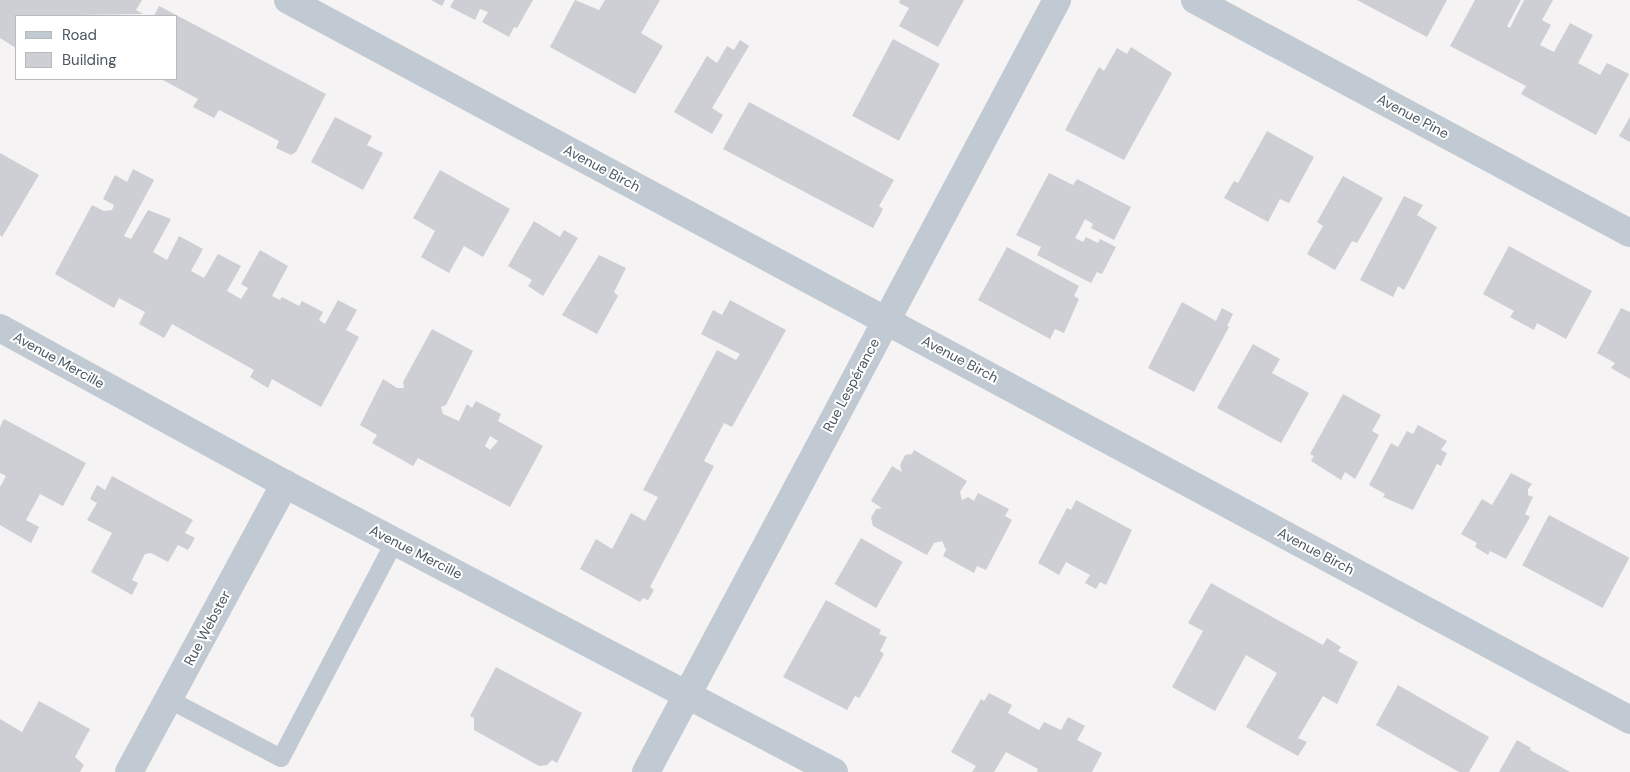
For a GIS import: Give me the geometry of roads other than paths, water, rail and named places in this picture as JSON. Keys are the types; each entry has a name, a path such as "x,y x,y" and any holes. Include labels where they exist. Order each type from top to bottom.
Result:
{"street":[{"name":"Avenue Birch","path":"288,0 1630,720"},
{"name":"Rue Lespérance","path":"646,772 885,319 1058,0"},
{"name":"Avenue Pine","path":"1195,0 1630,233"},
{"name":"Avenue Mercille","path":"0,328 284,484 688,693 834,772"},
{"name":"Rue Webster","path":"129,772 284,484"}],"lane":[{"path":"168,699 281,758 395,541"}]}
